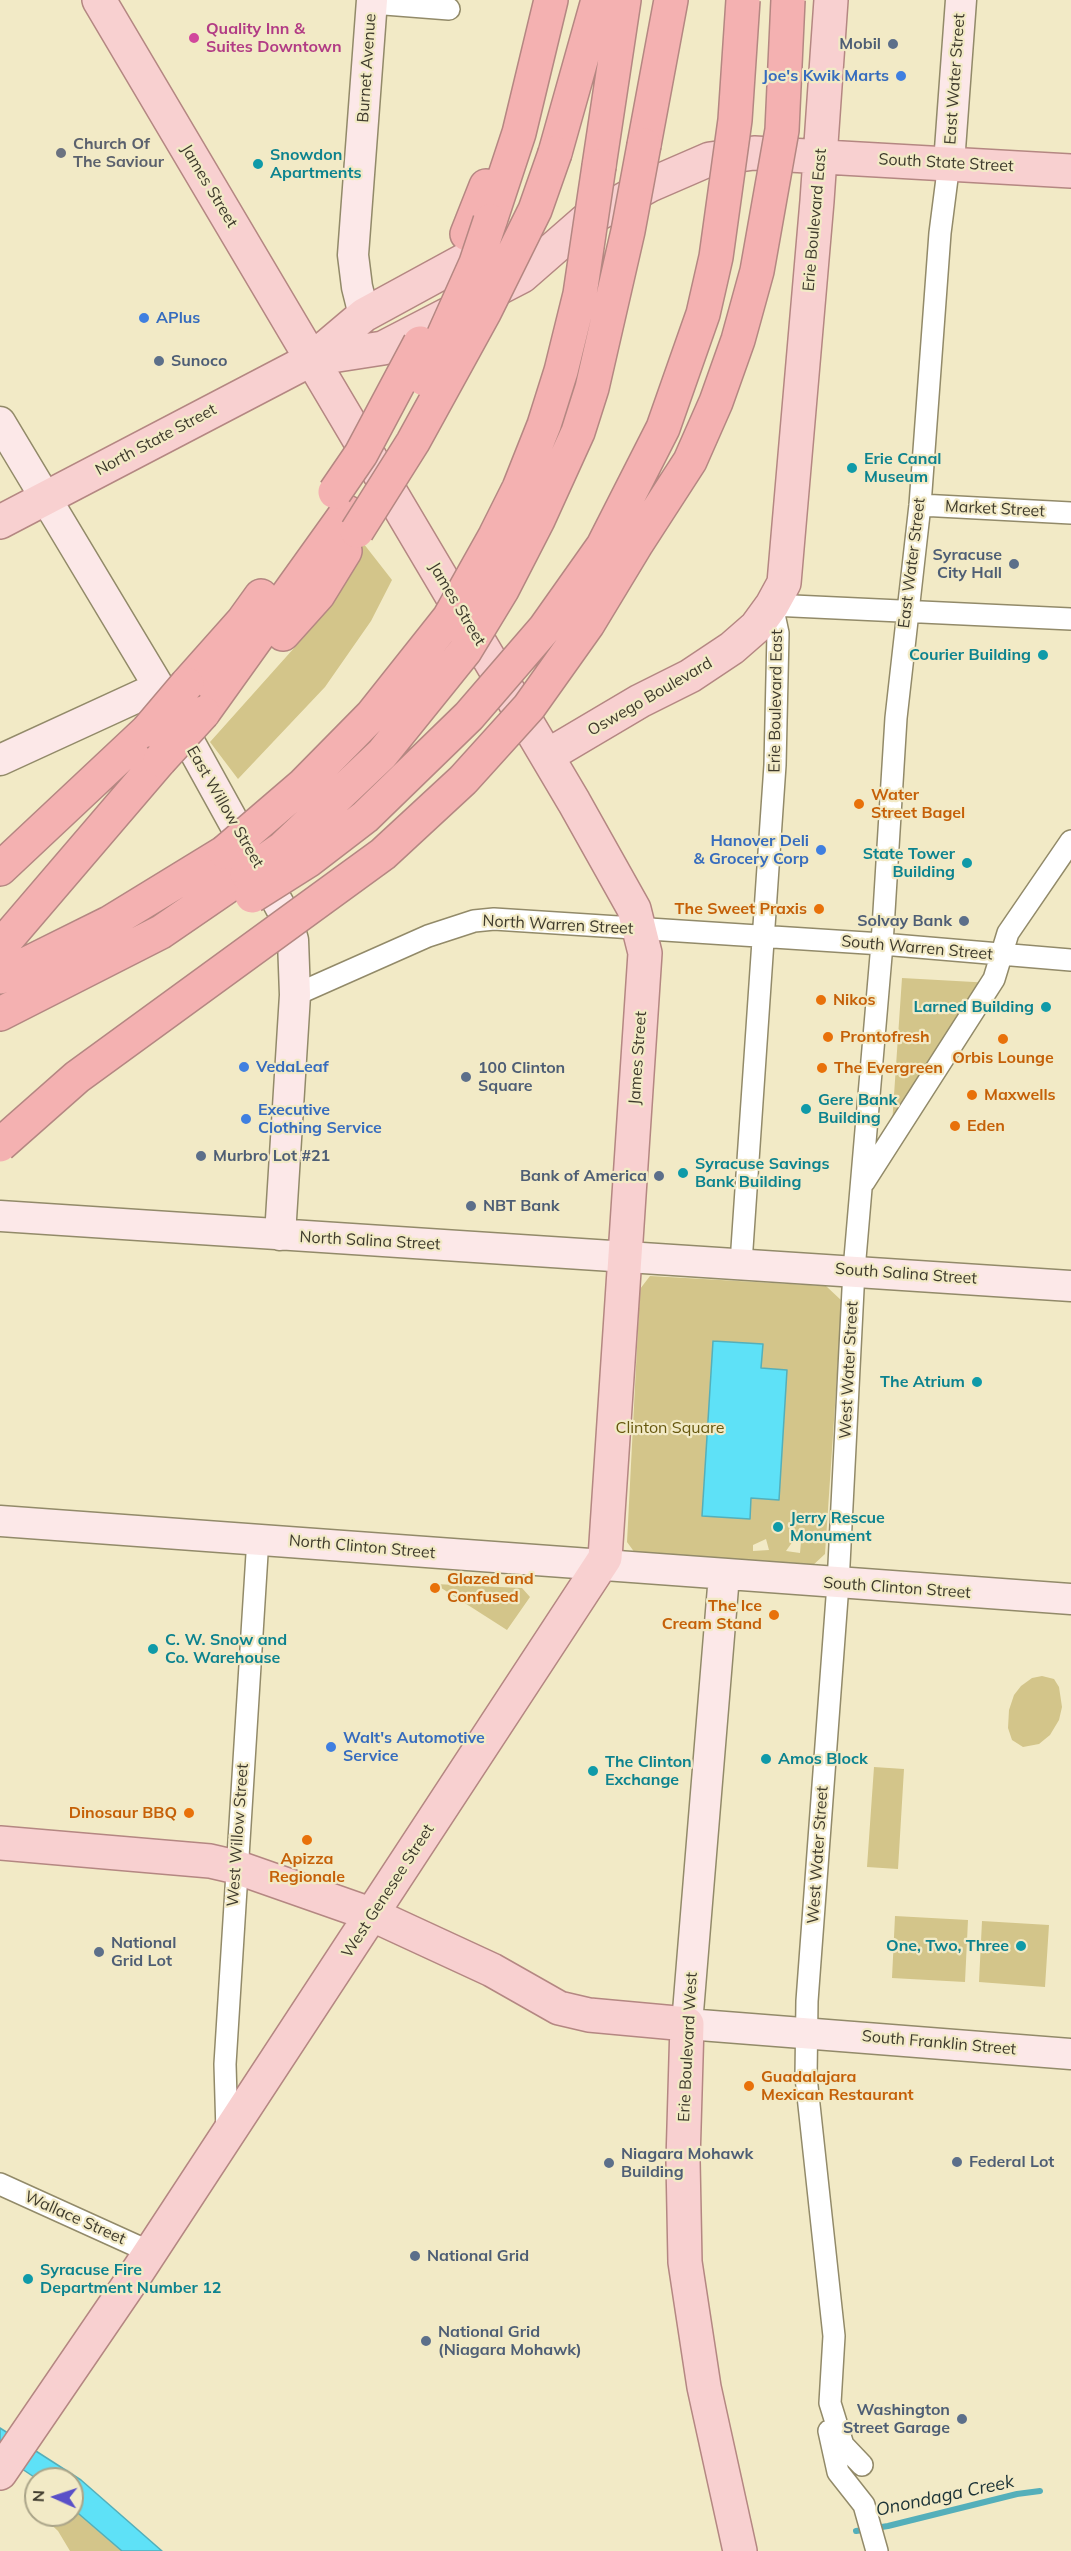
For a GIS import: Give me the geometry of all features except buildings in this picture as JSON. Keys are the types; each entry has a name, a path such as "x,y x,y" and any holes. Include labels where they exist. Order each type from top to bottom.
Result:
{"highway":[{"path":"0,947 160,760 318,595 347,512 369,480 435,356 476,264 479,227 519,133 551,0"},
{"path":"0,869 148,730 173,685 243,621 413,442 484,311 535,210 555,153 598,0"},
{"path":"241,874 303,786 372,715 449,618 495,536 527,467 561,371 580,294 624,0"},
{"path":"0,1014 161,932 241,874 283,848 382,754 465,651 502,590 538,520 573,442 592,388 628,231 671,0"},
{"path":"637,543 703,382 724,316 746,183 744,0"},
{"path":"0,978 109,922 241,874 309,860 365,817 469,716 545,628 603,546 663,428 703,314 716,257 735,120 744,0"},
{"path":"0,1145 77,1077 383,854 463,780 529,707 588,624 690,461 716,402 738,339 757,271 782,130 788,0"}],"main road":[{"name":"James Street","path":"99,0 547,756 634,909 645,953 626,1256"},
{"name":"Erie Boulevard East","path":"772,605 784,583 821,156 831,0"},
{"name":"North State Street","path":"312,359 383,348 522,276 585,221 650,185 710,159 754,153 821,156"},
{"name":"South State Street","path":"821,156 1071,171"},
{"name":"North State Street","path":"0,522 312,359 364,315 463,261 507,244 585,221"},
{"name":"Oswego Boulevard","path":"547,756 640,701 690,676 756,627 772,605"},
{"name":"West Genesee Street","path":"0,2473 44,2413 601,1567 605,1558 626,1256"},
{"path":"0,1844 210,1861 236,1867 373,1915 492,1970 558,2008 589,2015 687,2024"},
{"name":"Erie Boulevard West","path":"687,2024 683,2161 685,2262 704,2387 740,2551"}],"street":[{"name":"East Water Street","path":"854,1270 882,944 896,718 920,505 940,233 949,163 961,0"},
{"path":"372,1 449,9"},
{"name":"Burnet Avenue","path":"364,315 357,287 353,255 372,1"},
{"name":"East Willow Street","path":"0,422 45,499 173,685 287,919 293,940 295,995 280,1235"},
{"name":"Market Street","path":"920,505 1071,513"},
{"path":"772,605 1071,619"},
{"name":"Erie Boulevard East","path":"741,1263 776,765 778,633 772,605"},
{"path":"0,759 173,685"},
{"path":"862,1185 994,979 1008,933 1071,841"},
{"name":"North Warren Street","path":"295,995 428,936 474,921 494,919 763,936"},
{"name":"South Warren Street","path":"763,936 1071,960"},
{"name":"North Salina Street","path":"0,1216 741,1263"},
{"name":"South Salina Street","path":"741,1263 1071,1286"},
{"name":"West Water Street","path":"854,1270 838,1584 807,2001 806,2077 834,2336 828,2425 838,2472 864,2505 877,2551"},
{"name":"North Clinton Street","path":"0,1521 258,1538 724,1575"},
{"name":"West Willow Street","path":"227,2133 225,2064 258,1538"},
{"name":"South Clinton Street","path":"724,1575 1071,1599"},
{"name":"Erie Boulevard West","path":"687,2024 724,1575"},
{"name":"South Franklin Street","path":"687,2024 1071,2054"},
{"name":"Wallace Street","path":"0,2184 150,2252"},
{"name":"West Water Street","path":"830,2403 843,2445 862,2465"}],"green space":[{"path":"360,539 392,580 371,621 325,687 238,779 210,742 303,638"},
{"path":"902,978 992,983 891,1139"},
{"name":"Clinton Square","path":"650,1276 826,1286 842,1301 825,1554 812,1566 635,1553 627,1542 640,1289","holes":["713,1341 763,1344 761,1368 787,1370 778,1500 751,1498 702,1516","766,1539 769,1550 753,1551 753,1545","793,1541 801,1542 800,1553 786,1551"]},
{"path":"435,1584 522,1588 530,1597 507,1630"},
{"path":"1042,1676 1054,1679 1059,1687 1062,1707 1059,1720 1050,1735 1039,1744 1023,1747 1012,1740 1008,1728 1009,1710 1014,1695 1021,1686 1032,1678"},
{"path":"874,1767 904,1769 898,1869 867,1867"},
{"path":"895,1916 968,1920 965,1982 892,1978"},
{"path":"982,1921 1049,1925 1045,1987 979,1982"},
{"path":"84,2518 122,2551 70,2551 54,2527 84,2527"}],"water":[{"path":"713,1341 763,1344 761,1368 787,1370 779,1500 751,1498 750,1519 702,1516"},
{"path":"0,2428 61,2467 24,2467 24,2470 0,2454"},
{"path":"84,2483 162,2551 122,2551 84,2518"}],"waterway":[{"name":"Onondaga Creek","path":"856,2531 888,2526 1017,2494 1040,2491"}],"place":[{"name":"Quality Inn & Suites Downtown","path":"194,38"},
{"name":"Mobil","path":"893,44"},
{"name":"Joe's Kwik Marts","path":"901,76"},
{"name":"Church Of The Saviour","path":"61,153"},
{"name":"Snowdon Apartments","path":"258,164"},
{"name":"APlus","path":"144,318"},
{"name":"Sunoco","path":"159,361"},
{"name":"Erie Canal Museum","path":"852,468"},
{"name":"Syracuse City Hall","path":"1014,564"},
{"name":"Courier Building","path":"1043,655"},
{"name":"Water Street Bagel","path":"859,804"},
{"name":"Hanover Deli & Grocery Corp","path":"821,850"},
{"name":"State Tower Building","path":"967,863"},
{"name":"The Sweet Praxis","path":"819,909"},
{"name":"Solvay Bank","path":"964,921"},
{"name":"Nikos","path":"821,1000"},
{"name":"Larned Building","path":"1046,1007"},
{"name":"Prontofresh","path":"828,1037"},
{"name":"Orbis Lounge","path":"1003,1039"},
{"name":"VedaLeaf","path":"244,1067"},
{"name":"The Evergreen","path":"822,1068"},
{"name":"100 Clinton Square","path":"466,1077"},
{"name":"Maxwells","path":"972,1095"},
{"name":"Gere Bank Building","path":"806,1109"},
{"name":"Executive Clothing Service","path":"246,1119"},
{"name":"Eden","path":"955,1126"},
{"name":"Murbro Lot #21","path":"201,1156"},
{"name":"Syracuse Savings Bank Building","path":"683,1173"},
{"name":"Bank of America","path":"659,1176"},
{"name":"NBT Bank","path":"471,1206"},
{"name":"The Atrium","path":"977,1382"},
{"name":"Jerry Rescue Monument","path":"778,1527"},
{"name":"Glazed and Confused","path":"435,1588"},
{"name":"The Ice Cream Stand","path":"774,1615"},
{"name":"C. W. Snow and Co. Warehouse","path":"153,1649"},
{"name":"Walt's Automotive Service","path":"331,1747"},
{"name":"Amos Block","path":"766,1759"},
{"name":"The Clinton Exchange","path":"593,1771"},
{"name":"Dinosaur BBQ","path":"189,1813"},
{"name":"Apizza Regionale","path":"307,1840"},
{"name":"One, Two, Three","path":"1021,1946"},
{"name":"National Grid Lot","path":"99,1952"},
{"name":"Guadalajara Mexican Restaurant","path":"749,2086"},
{"name":"Federal Lot","path":"957,2162"},
{"name":"Niagara Mohawk Building","path":"609,2163"},
{"name":"National Grid","path":"415,2256"},
{"name":"Syracuse Fire Department Number 12","path":"28,2279"},
{"name":"National Grid (Niagara Mohawk)","path":"426,2341"},
{"name":"Washington Street Garage","path":"962,2419"}]}
